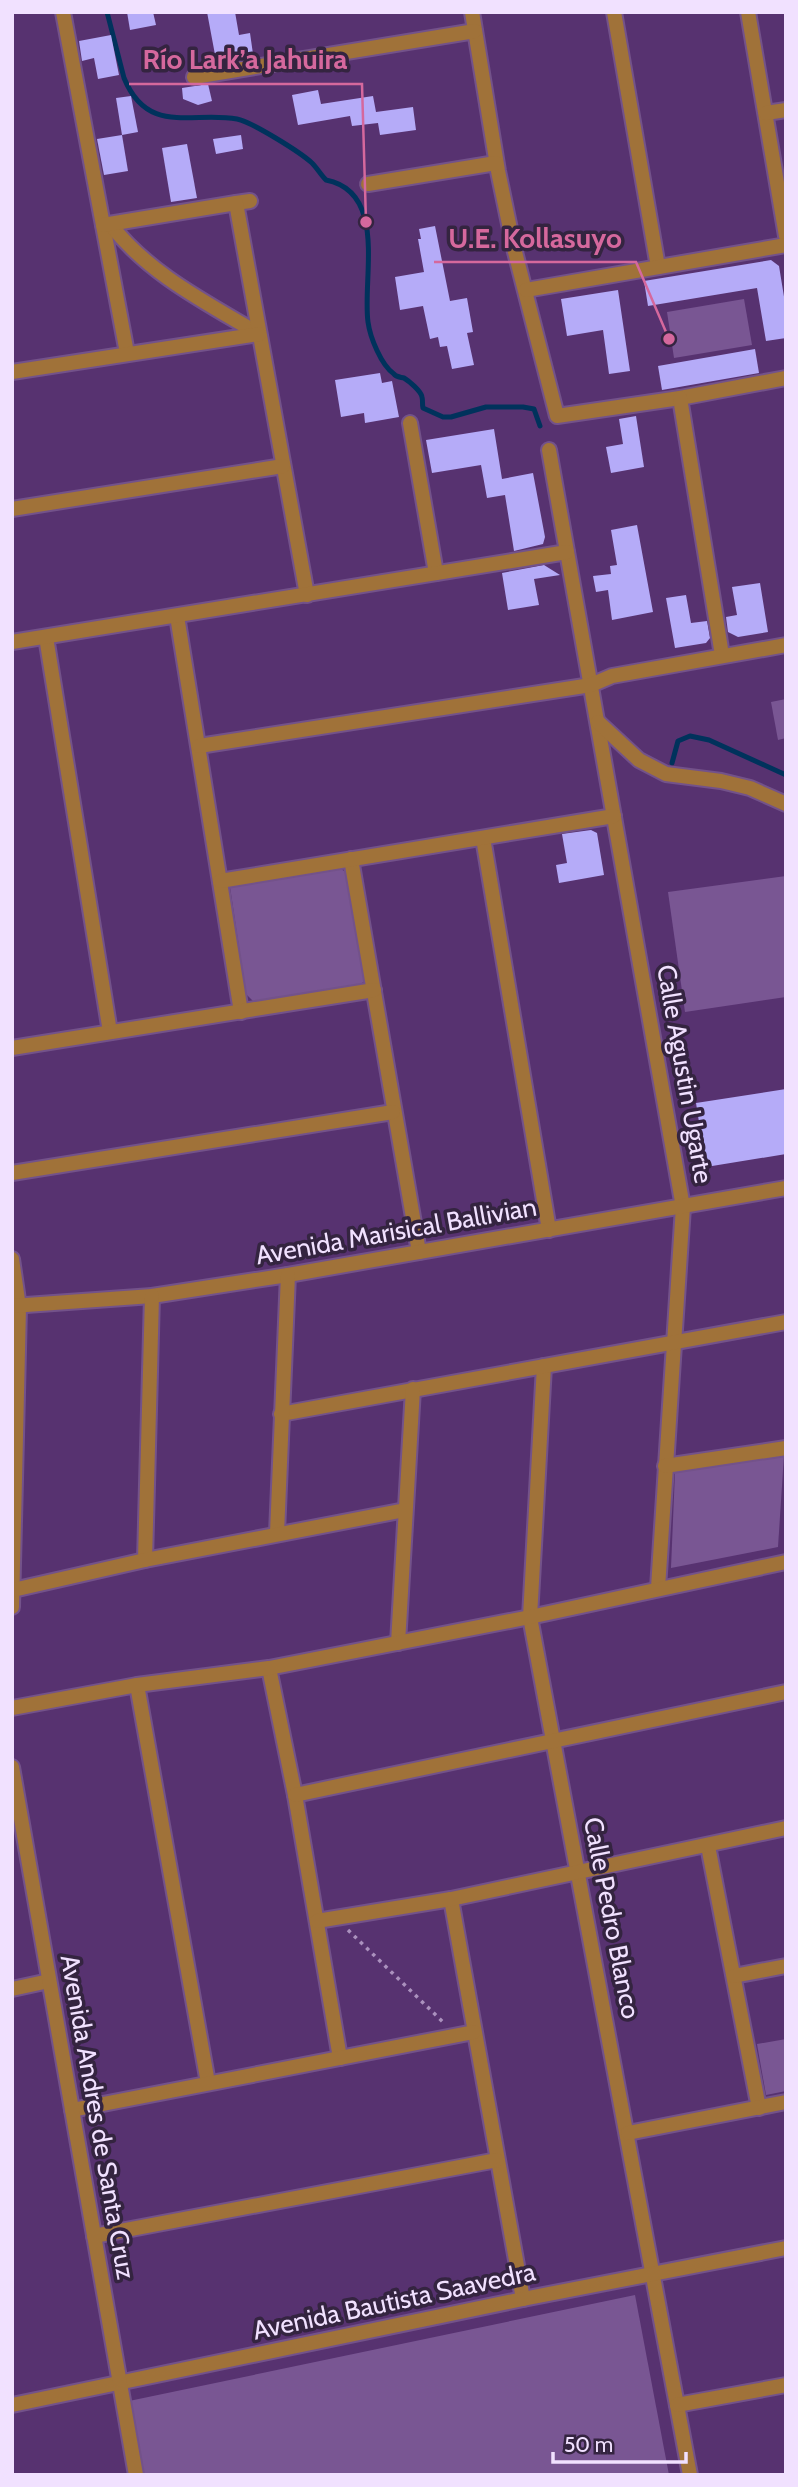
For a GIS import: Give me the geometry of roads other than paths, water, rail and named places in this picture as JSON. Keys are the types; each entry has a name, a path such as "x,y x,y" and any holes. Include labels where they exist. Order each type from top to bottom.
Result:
{"street":[{"path":"63,12 106,225 127,353"},
{"path":"472,12 496,163 514,248 557,416 680,398 786,378"},
{"path":"614,12 659,267"},
{"path":"748,12 786,236"},
{"path":"194,77 475,31"},
{"path":"766,113 786,110"},
{"path":"368,184 496,163"},
{"path":"106,225 243,202 259,334 307,595"},
{"path":"106,225 162,275 259,334"},
{"path":"526,290 786,245"},
{"path":"12,372 259,334"},
{"path":"680,398 722,655"},
{"path":"410,424 436,573"},
{"name":"Calle Agustin Ugarte","path":"549,450 683,1207 658,1588"},
{"path":"12,509 283,466"},
{"path":"12,642 568,552"},
{"path":"177,616 241,1012"},
{"path":"46,637 110,1032"},
{"path":"199,746 591,685 612,676 786,645"},
{"path":"598,722 639,760 666,774 740,786 786,804"},
{"path":"220,881 614,816"},
{"path":"483,838 549,1230"},
{"path":"351,859 419,1252"},
{"path":"12,1048 374,990"},
{"path":"12,1173 393,1112"},
{"name":"Avenida Marisical Ballivian","path":"16,1306 152,1296 288,1275 786,1188"},
{"path":"12,1259 16,1306 12,1607"},
{"path":"276,1533 288,1275"},
{"path":"145,1560 152,1296"},
{"path":"281,1414 786,1322"},
{"name":"Calle Pedro Blanco","path":"544,1366 530,1617 690,2475"},
{"path":"398,1643 413,1389"},
{"path":"665,1466 786,1448"},
{"path":"13,1590 276,1533 405,1510"},
{"path":"12,1708 137,1685 269,1668 530,1617 786,1562"},
{"path":"269,1668 295,1795 340,2058"},
{"path":"137,1685 208,2083"},
{"path":"295,1795 786,1692"},
{"name":"Avenida Andres de Santa Cruz","path":"12,1767 135,2475"},
{"path":"317,1921 451,1899 786,1828"},
{"path":"708,1846 759,2108"},
{"path":"451,1899 523,2299"},
{"path":"734,1976 786,1966"},
{"path":"12,1989 48,1981"},
{"path":"72,2110 474,2032"},
{"path":"628,2133 786,2102"},
{"path":"94,2236 497,2160"},
{"name":"Avenida Bautista Saavedra","path":"12,2405 523,2299 786,2248"},
{"path":"677,2405 786,2385"}],"waterway":[{"path":"107,12 124,78 134,96 145,108 173,117 220,117 244,121 297,152 312,163 326,180 345,188 358,201 365,219 368,239 367,304 371,335 389,370 406,379 419,392 423,408 443,417 451,417 486,407 523,407 534,409 540,426"},
{"path":"672,763 678,741 690,736 709,740 786,775"}],"place":[{"name":"Río Lark’a Jahuira","path":"366,222"},
{"name":"U.E. Kollasuyo","path":"669,339"}]}
